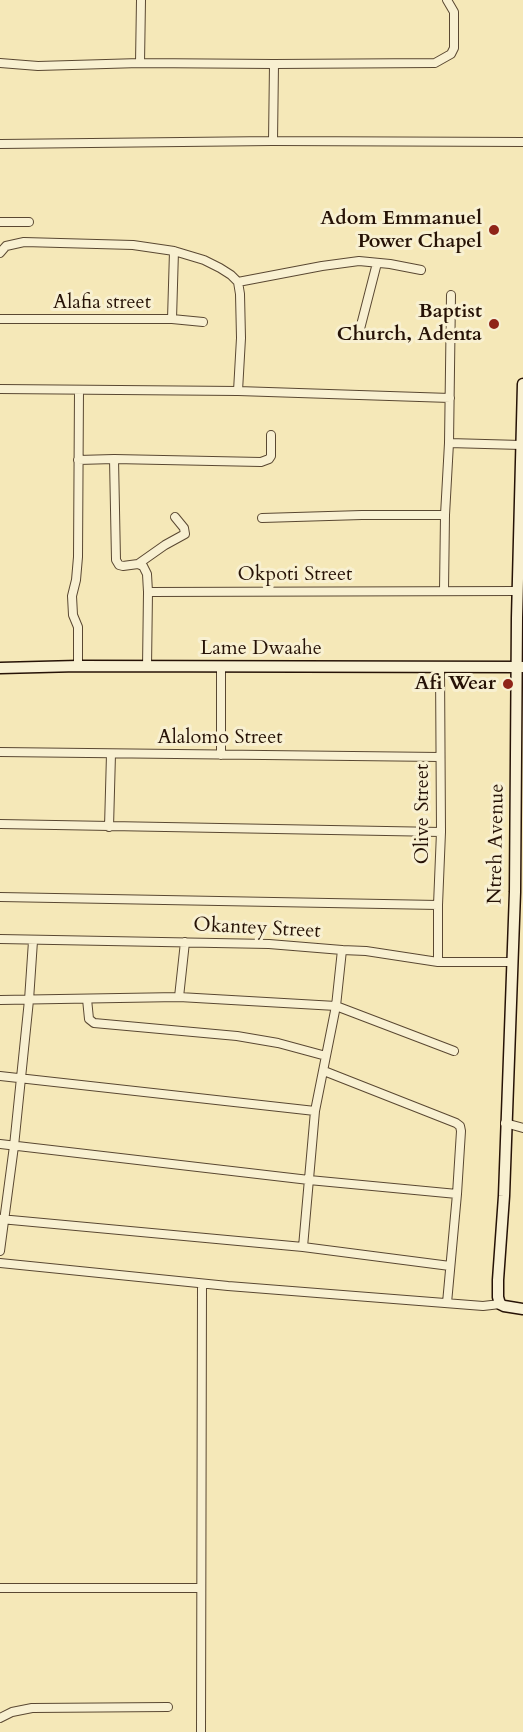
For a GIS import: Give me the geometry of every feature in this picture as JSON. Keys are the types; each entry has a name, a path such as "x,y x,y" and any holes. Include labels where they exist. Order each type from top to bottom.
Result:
{"street":[{"path":"140,63 141,0"},
{"path":"0,63 38,66 140,63 435,63 451,54 454,48 454,12 447,0"},
{"path":"273,141 274,64"},
{"path":"0,144 273,141 523,142"},
{"path":"0,222 29,222"},
{"path":"0,253 6,246 24,242 133,245 174,251 204,260 220,268 238,282 240,294 241,338 238,391"},
{"name":"Alafia street","path":"0,319 172,319 174,251"},
{"path":"238,282 359,261 421,270"},
{"path":"360,329 377,263"},
{"path":"444,590 451,295"},
{"path":"172,319 203,322"},
{"name":"Ntreh Avenue","path":"500,1304 498,1280 504,1196 511,962 520,812 518,591 523,384"},
{"path":"0,389 238,391 450,398"},
{"path":"78,666 78,627 73,615 72,596 78,557 79,390"},
{"path":"78,460 261,462 271,456 271,435"},
{"path":"449,443 521,445"},
{"path":"114,459 116,560 118,565 138,564 185,534 184,528 175,517"},
{"path":"262,518 445,515"},
{"path":"138,564 147,574 147,667"},
{"name":"Okpoti Street","path":"148,592 518,591"},
{"name":"Lame Dwaahe","path":"0,668 78,666 520,667"},
{"path":"220,667 221,755"},
{"name":"Olive Street","path":"438,962 441,832 440,667"},
{"path":"0,668 0,678"},
{"name":"Alalomo Street","path":"0,752 440,757"},
{"path":"109,827 111,754"},
{"path":"0,824 441,832"},
{"path":"0,897 438,905"},
{"name":"Okantey Street","path":"0,939 269,944 366,951 438,962 511,962"},
{"path":"0,1251 2,1220 14,1146 33,941"},
{"path":"179,997 185,942"},
{"path":"303,1247 315,1111 336,1006 342,950"},
{"path":"0,1000 179,997 336,1006 454,1051"},
{"path":"87,999 89,1019 94,1023 237,1036 278,1043 326,1056"},
{"path":"324,1071 460,1126 457,1194 447,1303"},
{"path":"0,1076 315,1111"},
{"path":"505,1123 523,1128"},
{"path":"0,1144 309,1180 457,1194"},
{"path":"2,1220 303,1247 450,1266"},
{"path":"0,1263 202,1284 483,1306 500,1304 523,1309"},
{"path":"201,1732 202,1284"},
{"path":"0,1588 201,1588"},
{"path":"0,1718 32,1708 168,1707"}],"place":[{"name":"Adom Emmanuel Power Chapel","path":"494,230"},
{"name":"Baptist Church, Adenta","path":"494,324"},
{"name":"Afi Wear","path":"508,684"}]}
